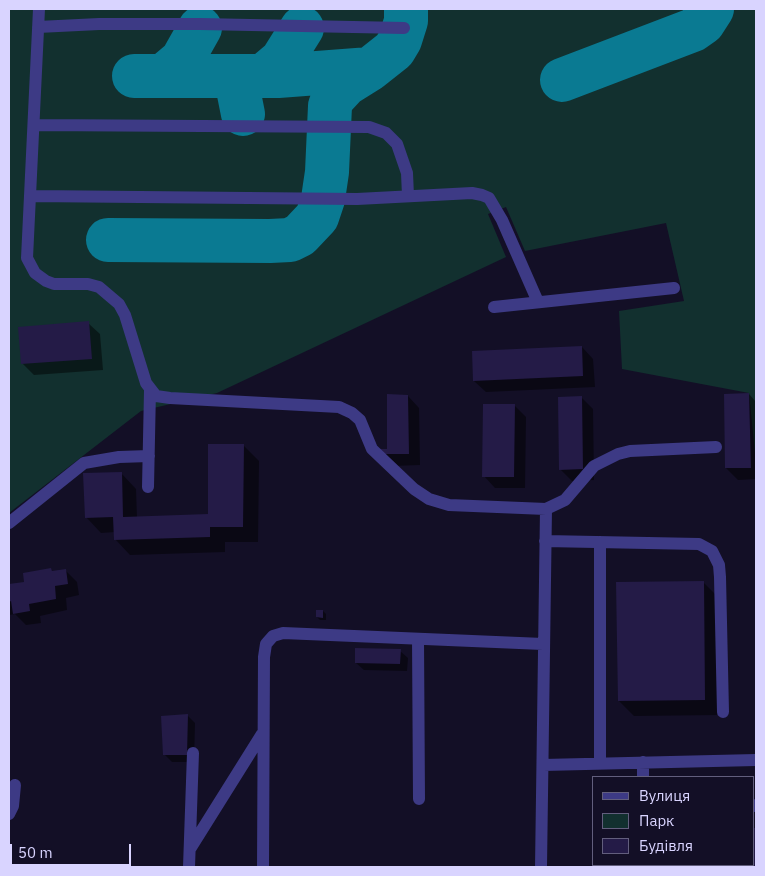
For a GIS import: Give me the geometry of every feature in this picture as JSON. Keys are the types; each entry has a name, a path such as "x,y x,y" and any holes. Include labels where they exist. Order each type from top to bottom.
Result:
{"lane":[{"path":"39,9 35,125 27,258 31,267 40,277 54,284 88,284 99,287 119,304 125,315 140,367 150,390 156,396 339,407 352,413 360,420 377,455 414,489 429,499 449,505 546,509 565,500 594,466 618,454 630,451 716,447"},
{"path":"38,27 98,24 200,24 404,28"},
{"path":"35,125 369,127 386,133 397,144 408,173 408,196"},
{"path":"31,196 323,199 472,193 489,198 510,236 538,302"},
{"path":"494,306 674,288"},
{"path":"148,487 150,390"},
{"path":"9,523 84,463 119,457 149,456"},
{"path":"541,867 546,509"},
{"path":"545,541 699,544 707,546 716,557 720,577 723,712"},
{"path":"600,542 600,763"},
{"path":"263,867 264,795 262,734 264,650 266,644 273,636 283,633 543,644"},
{"path":"418,639 419,799"},
{"path":"190,849 262,734"},
{"path":"190,867 192,753"},
{"path":"543,765 756,760"},
{"path":"642,762 643,776"},
{"path":"9,814 13,806 15,785"}],"green space":[{"path":"9,9 756,9 756,464 749,393 622,369 619,311 684,301 666,223 525,251 506,207 488,214 506,257 217,393 141,411 9,513"}],"building":[{"path":"89,321 92,359 21,364 18,327"},
{"path":"582,346 583,376 473,381 472,351"},
{"path":"749,393 751,468 725,468 724,394"},
{"path":"387,394 408,395 409,454 379,454 380,449 387,449"},
{"path":"582,396 583,469 559,470 558,397"},
{"path":"483,404 515,404 514,477 482,477"},
{"path":"208,444 244,444 243,527 210,527 210,537 114,540 113,517 85,518 83,473 122,472 123,517 208,514"},
{"path":"51,568 52,571 66,569 68,584 55,586 56,599 29,604 30,611 13,614 11,601 9,602 9,584 24,582 23,573"},
{"path":"704,581 705,700 618,701 616,582"},
{"path":"316,610 323,610 323,618 316,617"},
{"path":"355,648 401,649 400,664 355,663"},
{"path":"188,714 187,755 163,755 161,716"},
{"path":"756,828 756,867 742,867 755,866"}],"taxiway":[{"path":"134,76 278,76 370,69 394,50 400,40 406,21 406,9"},
{"path":"562,80 693,30 703,23 712,9"},
{"path":"163,76 182,60 200,28"},
{"path":"263,76 282,60 302,28"},
{"path":"108,240 270,241 290,240 300,235 317,217 323,199 327,172 330,106 333,98 346,84 370,69"},
{"path":"229,76 238,89 243,114"}]}
